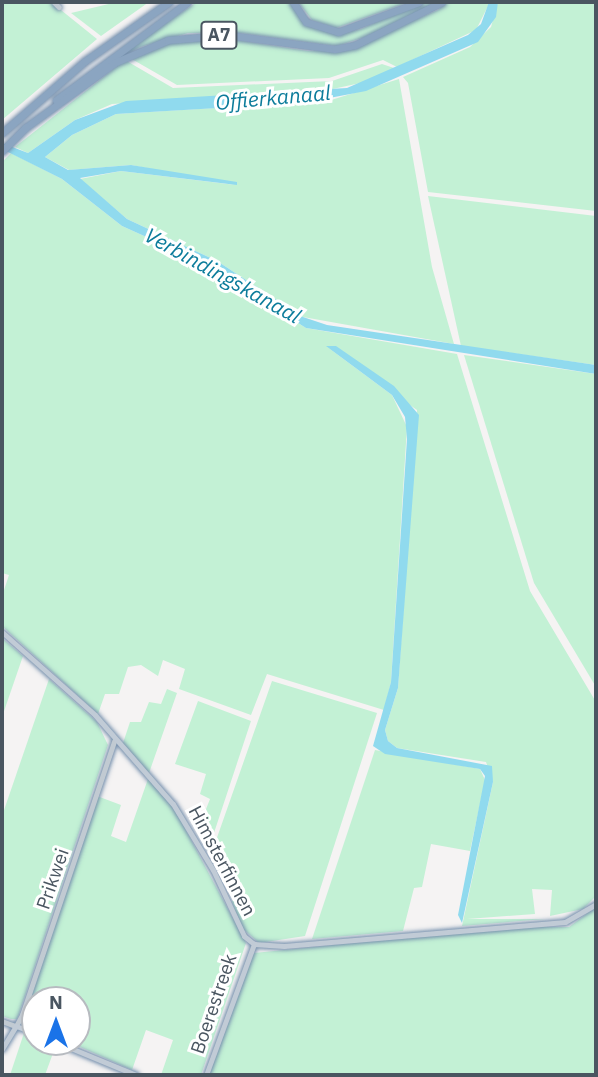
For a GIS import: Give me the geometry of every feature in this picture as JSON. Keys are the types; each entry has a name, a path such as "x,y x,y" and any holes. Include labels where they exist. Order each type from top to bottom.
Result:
{"highway":[{"path":"2,133 85,61 169,2"},
{"name":"A7","path":"2,151 94,68 188,2"},
{"path":"293,2 306,22 338,33 419,2"},
{"name":"A7","path":"25,128 116,62 168,40 228,35 335,49 355,45 442,2"}],"street":[{"path":"54,2 59,7"},
{"name":"Himsterfinnen","path":"2,632 95,715 114,741 188,825 244,936 254,944 284,946 565,922 596,904"},
{"name":"Prikwei","path":"16,1026 114,741"},
{"name":"Boerestreek","path":"206,1075 254,944"},
{"path":"2,1021 21,1028"},
{"path":"2,1049 16,1026"},
{"path":"90,1056 136,1075"}],"green space":[{"path":"2,2 51,2 97,39 2,120"},
{"path":"117,2 149,2 101,36 71,13"},
{"path":"197,2 291,2 314,28 339,34 361,29 421,2 437,2 368,36 337,46 241,33 188,33 140,47 101,67"},
{"path":"298,2 409,2 336,28 312,20"},
{"path":"447,2 489,4 476,30 397,67 383,60 329,78 177,85 130,58 163,44 216,37 308,51 346,49 438,10"},
{"path":"498,2 596,2 596,211 428,192 408,83 403,77 470,47 491,27"},
{"path":"125,60 173,88 332,81 382,64 394,68 365,82 328,90 112,104 75,120 28,153 15,147"},
{"path":"399,79 432,267 454,344 303,317 217,261 127,219 80,179 121,171 236,185 131,165 69,170 45,157 72,135 116,114 328,101"},
{"path":"11,153 62,179 122,226 204,263 306,328 457,354 530,591 596,702 596,896 583,909 550,916 552,890 532,889 535,914 467,919 545,919 462,926 493,782 486,762 397,748 388,741 385,730 398,688 417,410 326,346 392,395 407,427 391,682 384,710 267,674 251,715 179,689 185,669 163,660 158,676 141,665 128,667 119,694 105,694 98,714 2,626 2,596 9,575 2,573 2,162"},
{"path":"428,196 596,216 596,365 461,346"},
{"path":"464,355 596,374 596,687 534,583"},
{"path":"2,638 23,656 2,717"},
{"path":"49,679 97,722 108,745 28,986 21,986 21,1008 17,1019 2,1016 2,816"},
{"path":"272,681 377,713 305,936 259,943 242,928 232,902 236,892 213,849"},
{"path":"167,689 177,693 149,773 123,743 130,722 141,722 149,702 161,704"},
{"path":"198,701 251,721 208,851 197,832 210,799 200,794 206,774 175,764"},
{"path":"375,750 480,769 485,780 470,851 431,844 422,887 414,888 403,931 312,939"},
{"path":"148,779 174,808 246,943 201,1075 161,1075 173,1040 146,1030 132,1070 91,1052 91,986 34,986 97,796 121,805 111,836 126,842"},
{"path":"596,907 596,1075 209,1075 254,953 512,927 569,927"},
{"path":"21,1042 21,1056 52,1056 45,1075 10,1075"}],"water":[{"path":"489,2 498,2 496,17 478,42 366,91 303,103 116,114 72,135 45,157 68,170 131,165 237,182 237,185 121,171 80,178 127,219 217,261 303,317 327,325 596,365 596,374 306,328 204,263 122,226 62,179 2,149 2,143 28,153 75,120 126,101 347,88 468,35 481,24"},
{"path":"326,346 336,346 394,386 419,415 398,688 385,730 388,741 397,748 492,766 493,782 462,923 458,915 485,776 480,769 385,754 373,746 391,682 407,439 405,417 392,395"}],"water label":[{"name":"Offierkanaal","path":"273,97"},
{"name":"Verbindingskanaal","path":"223,275"}]}
